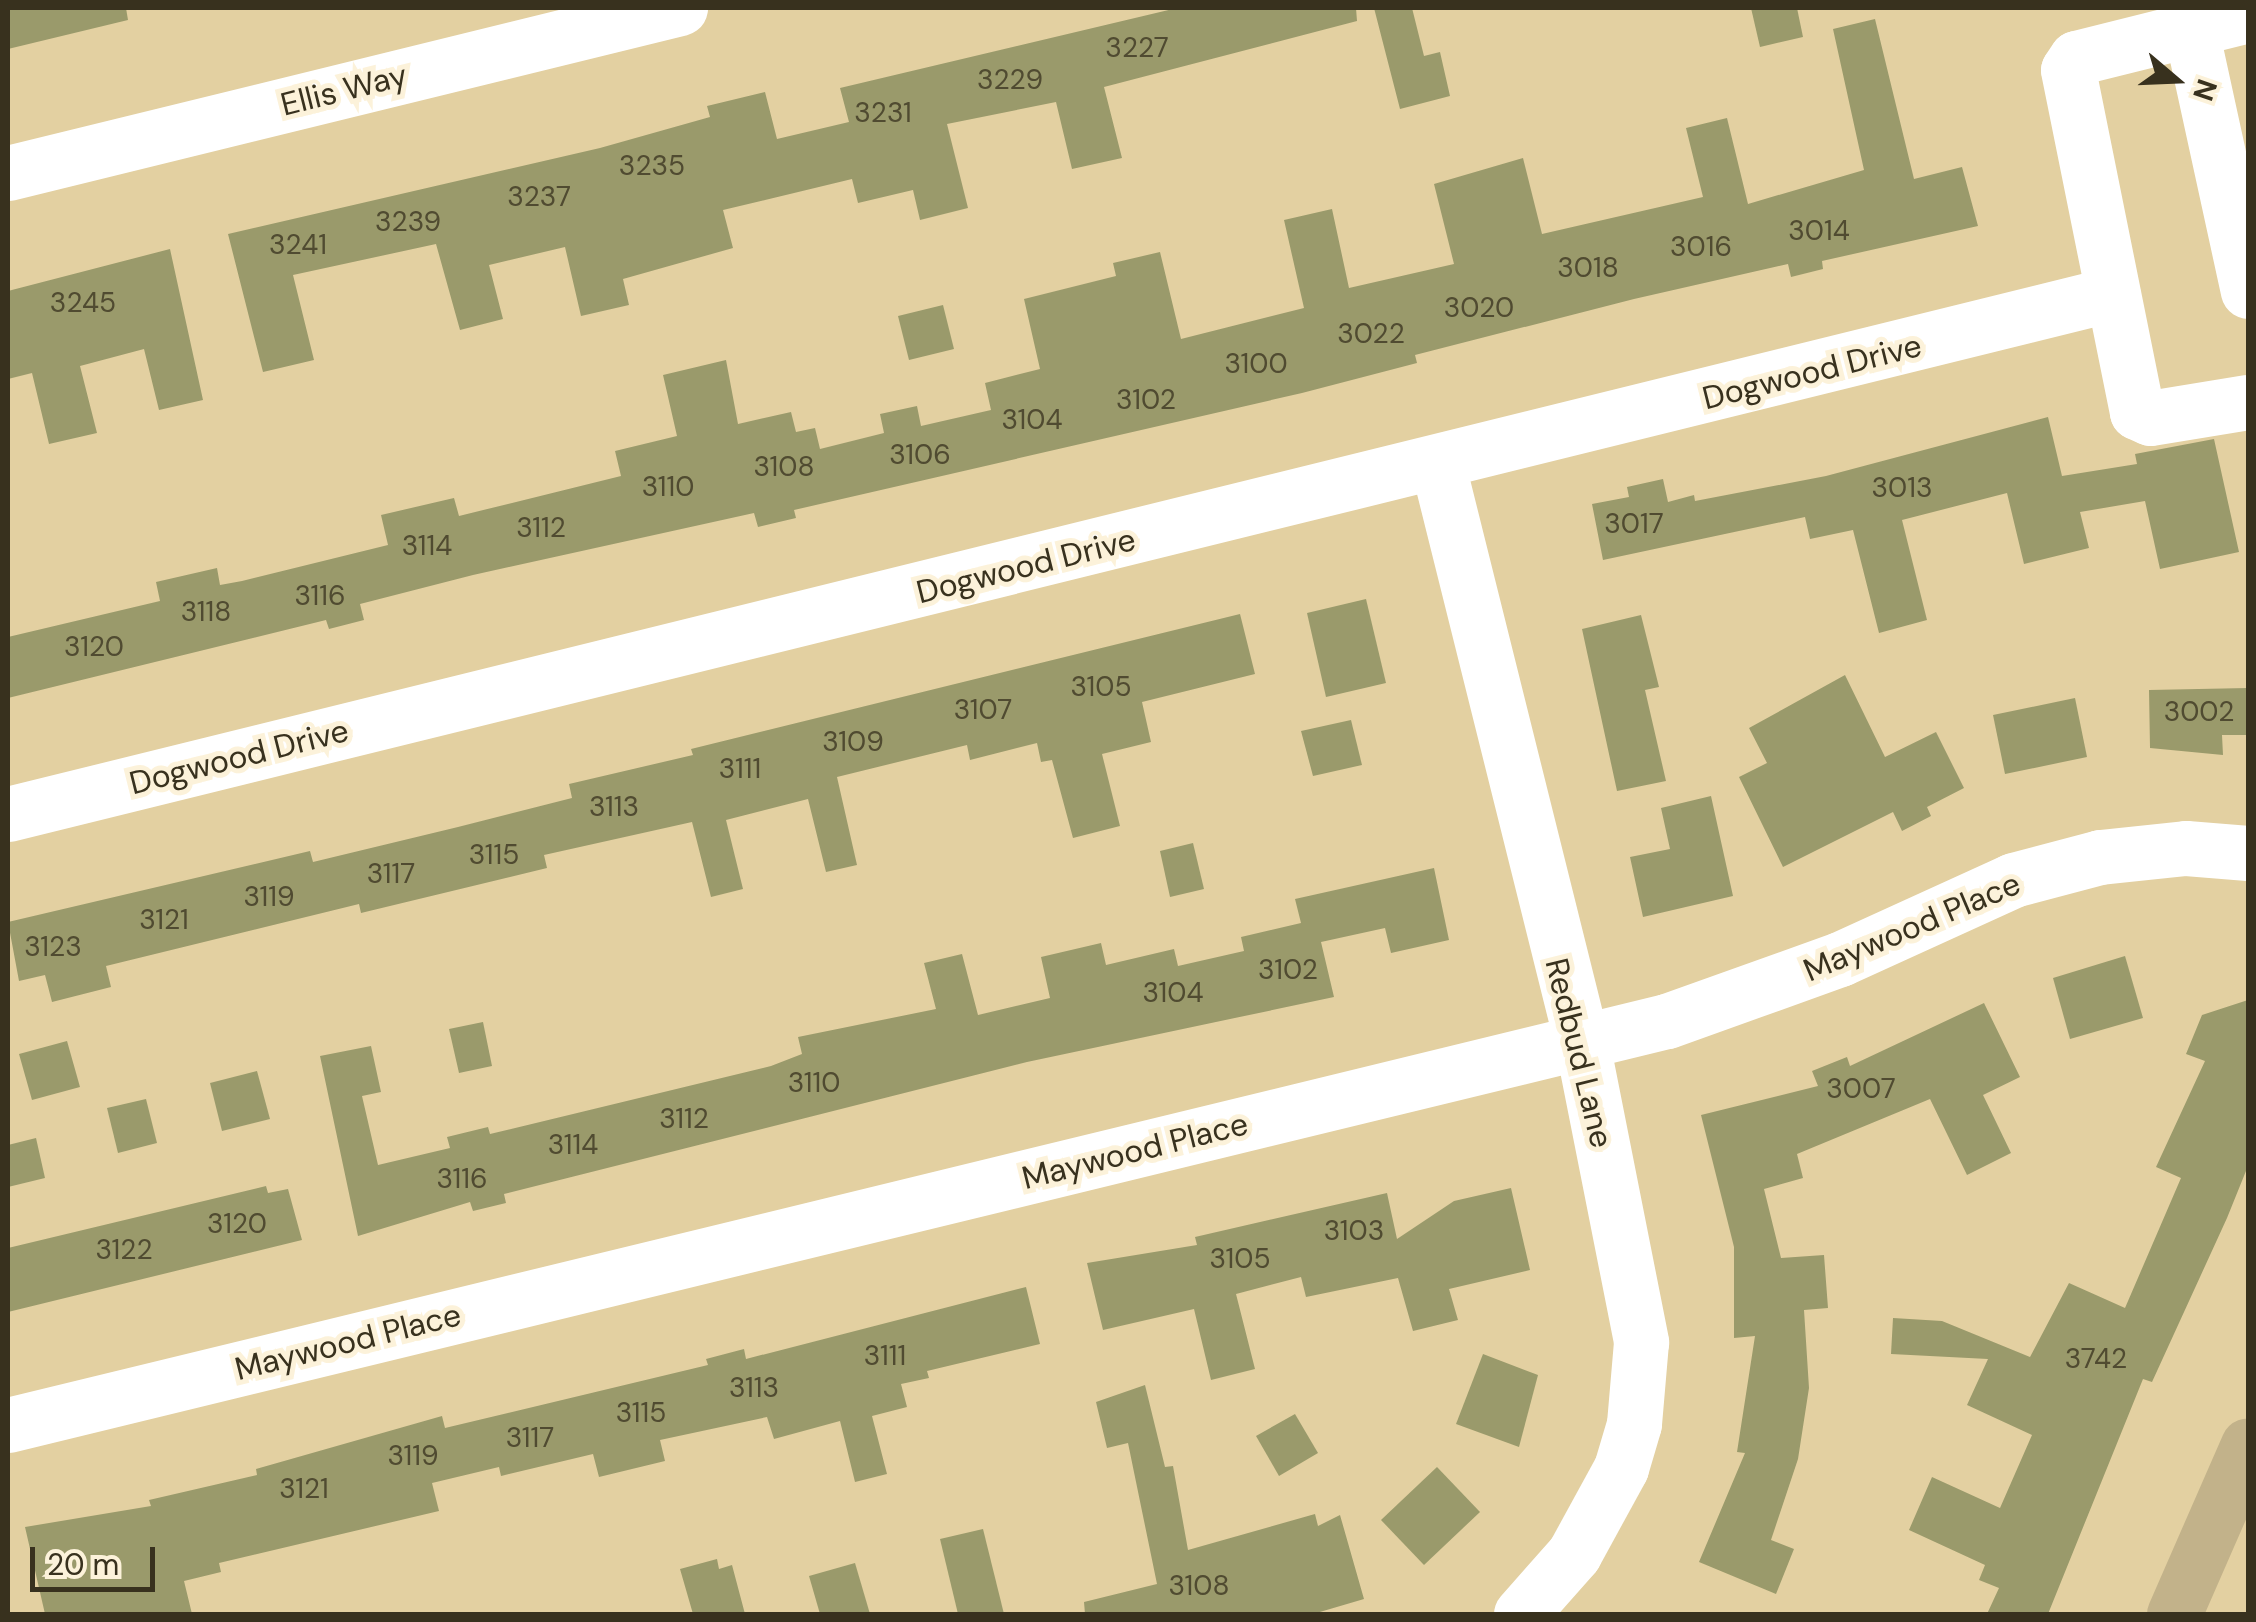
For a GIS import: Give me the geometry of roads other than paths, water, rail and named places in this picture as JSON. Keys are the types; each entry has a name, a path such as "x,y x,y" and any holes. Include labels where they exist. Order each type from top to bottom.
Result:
{"main road":[{"path":"2174,1614 2248,1445"}],"street":[{"name":"Ellis Way","path":"8,173 680,8"},
{"path":"2248,15 2076,58 2068,70 2142,417 2248,402"},
{"path":"2190,30 2248,291"},
{"name":"Dogwood Drive","path":"8,814 1438,466 2114,294"},
{"name":"Redbud Lane","path":"1438,466 1582,1043 1635,1290 1640,1378 1625,1453 1601,1511 1574,1554 1520,1614"},
{"name":"Maywood Place","path":"8,1425 1582,1043 1746,996 2013,880 2100,857 2186,848 2248,853"}]}
